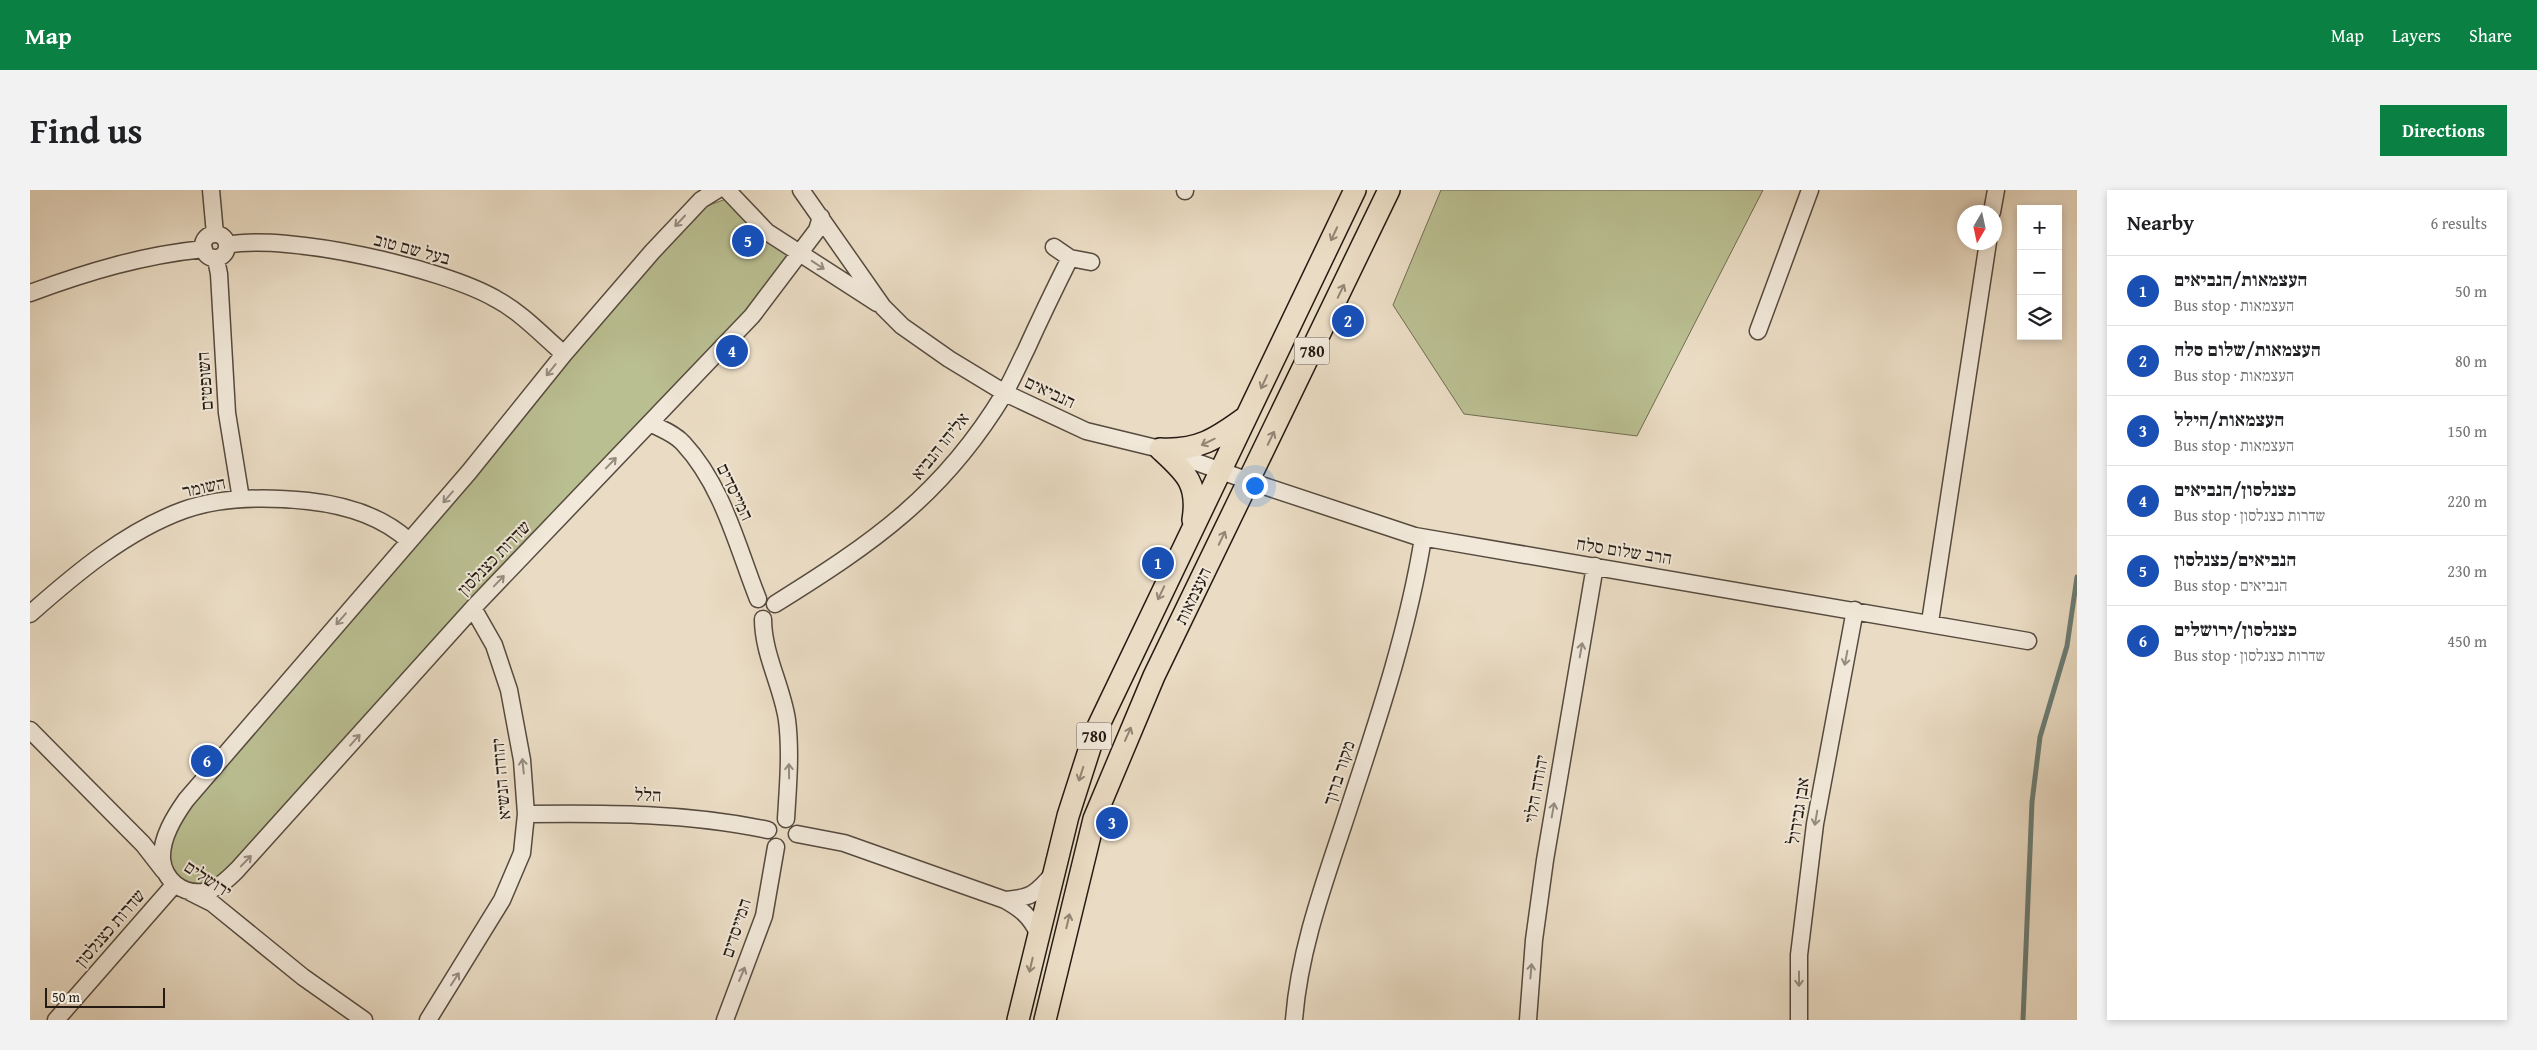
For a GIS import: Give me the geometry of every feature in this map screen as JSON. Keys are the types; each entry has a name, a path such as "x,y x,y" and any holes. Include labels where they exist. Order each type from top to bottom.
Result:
{"main road":[{"name":"העצמאות","path":"1018,1020 1068,816 1094,735 1191,531 1249,415 1355,190"},
{"name":"העצמאות","path":"1045,1020 1094,820 1154,676 1389,190"},
{"path":"1160,449 1182,450 1204,444 1249,415"},
{"path":"1160,449 1180,467 1193,486 1194,512 1191,531"}],"street":[{"path":"30,293 112,265 160,254 224,255 211,190"},
{"path":"174,885 165,871 162,859 164,844 176,813 408,541 470,472 564,354 680,221 701,200 717,190"},
{"name":"הנביאים","path":"727,190 760,226 883,307"},
{"name":"הנביאים","path":"801,190 883,307 902,326 949,359 1005,393 1086,431 1160,449 1221,471"},
{"path":"1758,331 1810,190"},
{"path":"1993,205 1996,190"},
{"name":"שדרות כצנלסון","path":"56,1020 174,885 189,891 202,892 225,882 473,608 752,316 801,254 817,230 821,217"},
{"name":"בעל שם טוב","path":"221,239 263,242 340,252 462,283 507,305 564,354"},
{"path":"1054,247 1070,258 1091,262"},
{"path":"1930,622 1987,250"},
{"name":"השופטים","path":"210,254 219,274 227,414 241,499"},
{"name":"אליהו הנביא","path":"776,604 870,542 924,497 973,441 1005,393 1070,258"},
{"name":"המייסדים","path":"650,423 682,442 709,478 730,522 758,599"},
{"name":"הרב שלום סלח","path":"1221,471 1249,482 1422,538 1930,622 2028,641"},
{"name":"השומר","path":"30,614 114,547 142,529 185,510 241,499 284,498 346,508 381,520 408,541"},
{"name":"מקור ברוך","path":"1294,1020 1296,994 1314,915 1406,625 1422,538"},
{"name":"יהודה הלוי","path":"1528,1020 1534,940 1544,860 1595,566"},
{"path":"768,597 776,604 776,612 773,616 763,619 758,618 754,611 754,604 758,599 768,597"},
{"name":"יהודה הנשיא","path":"428,1020 502,900 522,853 526,814 522,760 509,690 494,645 473,608"},
{"name":"אבן גבירול","path":"1799,1020 1799,955 1815,824 1855,610"},
{"path":"763,619 766,646 787,719 789,780 786,819"},
{"name":"ירושלים","path":"30,730 143,844 174,885 212,903 303,977 364,1020"},
{"name":"הלל","path":"526,814 699,817 768,830"},
{"path":"786,819 793,823 797,834 790,846 776,847 768,838 768,830 774,821 786,819"},
{"path":"797,834 844,842 1005,900 1023,910 1038,933"},
{"name":"המייסדים","path":"725,1020 764,916 776,847"},
{"path":"1005,900 1024,899 1038,893 1053,874"}],"green space":[{"path":"1441,190 1763,190 1637,436 1464,414 1393,305"},
{"path":"726,199 755,233 789,253 766,290 213,886 175,884 165,844 171,828 569,356 704,207"}],"waterway":[{"path":"2023,1020 2032,802 2040,737 2067,646 2077,577"}],"place":[{"name":"הנביאים/כצנלסון","path":"748,241"},
{"name":"העצמאות/שלום סלח","path":"1348,321"},
{"name":"כצנלסון/הנביאים","path":"732,351"},
{"name":"העצמאות/הנביאים","path":"1158,563"},
{"name":"כצנלסון/ירושלים","path":"207,761"},
{"name":"העצמאות/הילל","path":"1112,823"}]}
